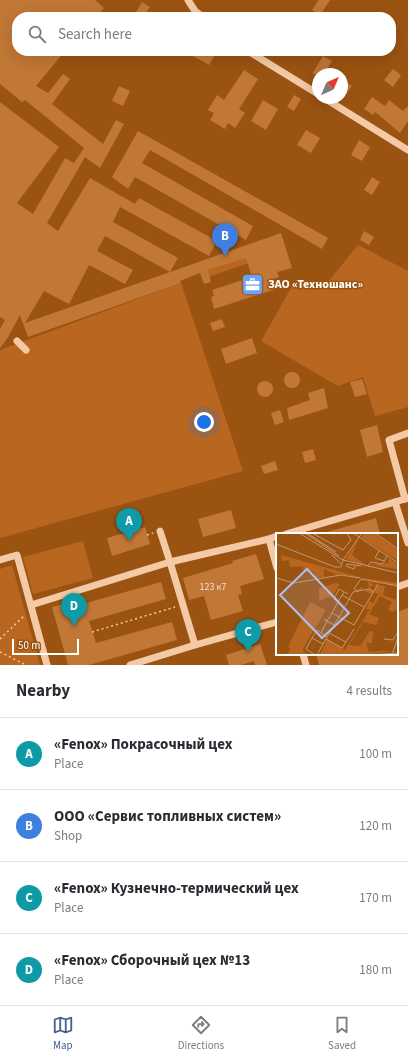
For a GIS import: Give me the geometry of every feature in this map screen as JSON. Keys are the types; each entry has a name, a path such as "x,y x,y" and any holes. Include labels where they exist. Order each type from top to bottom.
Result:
{"street":[{"path":"188,0 196,12"},
{"path":"256,56 312,90"},
{"path":"334,104 408,150"},
{"path":"17,341 26,350"},
{"path":"289,533 407,499 389,440 408,433"},
{"path":"395,502 408,543"},
{"path":"160,531 195,645"},
{"path":"31,607 170,562 276,536"},
{"path":"269,539 276,564"},
{"path":"0,560 17,555 47,665"},
{"path":"398,587 408,583"},
{"path":"130,665 276,622"},
{"path":"303,655 306,665"}],"path":[{"path":"92,632 183,605"},
{"path":"0,639 31,607"},
{"path":"0,652 26,665"}],"shaded area":[{"path":"358,245 408,271 408,407 375,416 363,377 338,386 261,341 294,283 328,282"},
{"path":"259,253 261,259 208,277 206,271"},
{"path":"181,283 243,471 0,538 0,350"},
{"path":"83,541 93,578 33,594 23,557"},
{"path":"12,565 40,665 0,665 0,569"}],"building":[{"path":"0,0 95,0 104,8 100,12 12,12 12,56 61,56 36,86 48,93 63,74 70,79 52,104 103,144 116,120 124,124 100,168 85,157 47,223 58,231 90,178 135,204 139,198 217,241 209,256 120,207 113,222 178,258 170,272 105,236 97,251 133,270 125,284 89,265 69,304 44,291 25,323 281,233 292,268 277,272 279,277 273,279 276,289 214,309 211,297 214,296 212,290 252,277 246,258 208,270 211,282 204,284 200,273 180,281 181,283 28,337 20,315 7,339 0,348 0,329 5,320 0,317 0,102 59,147 17,203 33,214 65,158 74,163 84,148 25,100 22,102 0,84"},
{"path":"319,0 330,0 322,12 315,12 312,10"},
{"path":"142,2 150,7 146,12 136,12"},
{"path":"193,56 214,56 209,65"},
{"path":"323,56 332,61 328,68 316,68"},
{"path":"393,69 401,75 393,87 384,80"},
{"path":"244,70 258,79 239,109 245,113 235,128 228,123 225,129 210,120 214,113 208,110 217,95 224,100"},
{"path":"348,83 352,86 348,91"},
{"path":"119,86 130,91 123,106 112,101"},
{"path":"294,95 301,99 294,111 287,107"},
{"path":"372,97 385,106 389,100 403,111 408,106 408,121 400,133 375,112 373,115 364,109"},
{"path":"263,100 278,109 266,130 251,121"},
{"path":"306,130 320,138 311,153 297,145"},
{"path":"138,131 328,238 322,249 150,150 142,163 253,226 246,240 135,177 128,189 112,177"},
{"path":"359,140 370,147 362,161 351,155"},
{"path":"372,177 380,182 372,195 364,190"},
{"path":"364,231 374,237 369,245 360,240"},
{"path":"222,319 225,327 213,331 210,323"},
{"path":"252,338 257,353 226,364 221,349"},
{"path":"292,372 299,377 300,380 295,387 292,388 285,383 284,380 289,373"},
{"path":"362,379 367,394 355,397 350,382"},
{"path":"265,381 272,386 273,389 268,396 265,397 258,392 257,389 262,382"},
{"path":"324,388 328,408 289,420 287,408 310,400 308,393"},
{"path":"280,410 284,422 275,425 271,413"},
{"path":"377,425 383,452 367,457 360,430"},
{"path":"313,449 316,460 305,463 302,452"},
{"path":"275,461 278,470 264,474 261,466"},
{"path":"231,510 236,528 203,537 198,519"},
{"path":"376,518 380,533 327,533"},
{"path":"145,527 150,544 112,556 107,538"},
{"path":"256,554 264,579 240,586 242,594 238,595 243,611 211,620 204,596 189,600 183,578 233,563 232,561"},
{"path":"161,582 166,599 89,621 96,643 172,622 177,640 89,665 68,665 52,607 70,602 72,607"},
{"path":"408,608 408,665 319,665 316,655 398,655 398,612"},
{"path":"260,644 267,665 255,665 254,661 241,665 229,665 226,655"}],"place":[{"name":"ООО «Сервис топливных систем»","path":"225,256"},
{"name":"ЗАО «Техношанс»","path":"253,284"},
{"name":"«Fenox» Покрасочный цех","path":"129,541"},
{"name":"«Fenox» Сборочный цех №13","path":"74,626"},
{"name":"«Fenox» Кузнечно-термический цех","path":"248,652"}]}
